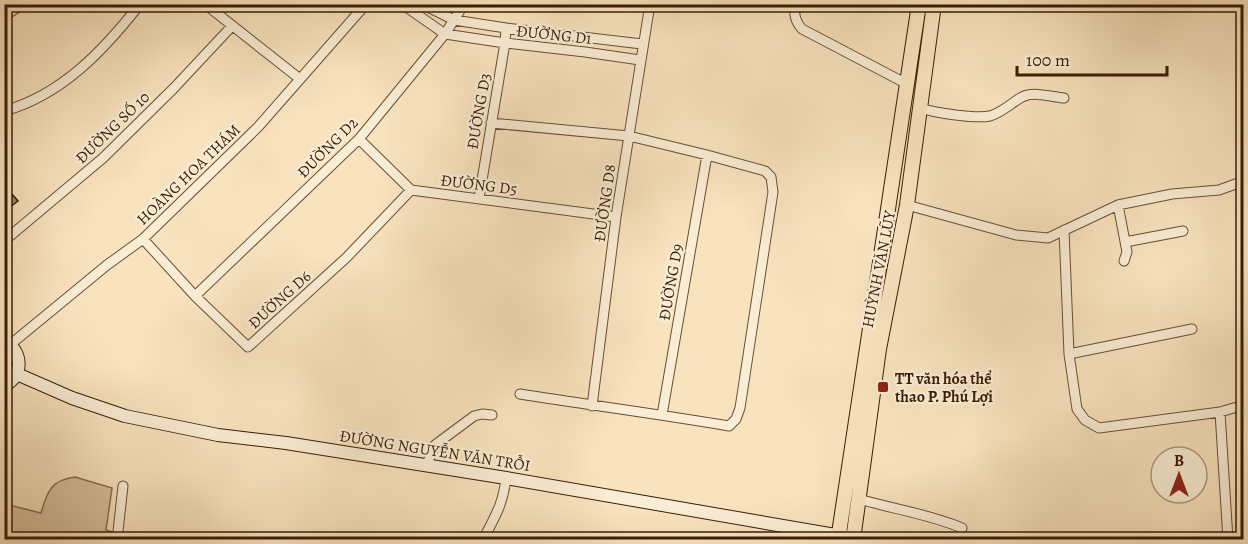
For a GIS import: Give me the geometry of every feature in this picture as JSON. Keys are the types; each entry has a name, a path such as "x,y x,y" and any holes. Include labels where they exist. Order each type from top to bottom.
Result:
{"main road":[{"name":"HUỲNH VĂN LŨY","path":"839,538 919,4"},
{"name":"HUỲNH VĂN LŨY","path":"853,538 879,350 907,205 934,4"}],"street":[{"path":"4,16 23,4"},
{"path":"4,111 44,95 79,70 105,48 140,4"},
{"path":"205,4 300,79"},
{"name":"HOÀNG HOA THÁM","path":"8,342 143,239 258,127 366,4"},
{"name":"ĐƯỜNG D1","path":"402,4 445,34 640,60"},
{"name":"ĐƯỜNG D1","path":"422,4 454,20 642,44"},
{"name":"ĐƯỜNG D2","path":"195,296 359,139 445,34 464,4"},
{"name":"ĐƯỜNG D8","path":"592,406 616,217 650,4"},
{"path":"795,4 794,15 797,24 802,29 908,84"},
{"name":"ĐƯỜNG SỐ 10","path":"4,241 104,158 232,26"},
{"name":"ĐƯỜNG D3","path":"479,198 506,28"},
{"path":"585,38 585,52"},
{"path":"920,108 936,113 988,116 1005,110 1024,96 1064,98"},
{"path":"491,123 629,136 707,155 765,171 771,177 773,192 740,408 736,419 729,426 520,394"},
{"path":"359,139 411,190"},
{"name":"ĐƯỜNG D9","path":"662,414 707,155"},
{"path":"907,205 1016,235 1048,238 1118,205 1172,194 1219,190 1244,181"},
{"name":"ĐƯỜNG D6","path":"143,239 195,296 248,348 346,258 411,190"},
{"name":"ĐƯỜNG D5","path":"411,190 616,217"},
{"path":"1118,205 1127,252 1124,261"},
{"path":"1064,230 1069,354 1077,409 1084,420 1099,428 1220,412 1244,405"},
{"path":"1125,242 1183,231"},
{"path":"1069,354 1192,329"},
{"path":"4,386 10,383 17,374 19,358 8,342"},
{"name":"ĐƯỜNG NGUYỄN VĂN TRỖI","path":"17,374 72,398 125,416 218,435 286,443 506,478 839,538 853,538"},
{"path":"1220,412 1228,540"},
{"path":"426,466 435,445 474,416 492,414"},
{"path":"483,540 499,511 506,478"},
{"path":"117,540 123,486"},
{"path":"859,499 945,521 962,528"}],"shaded area":[{"path":"75,477 112,488 106,530 116,533 115,539 5,540 5,504 41,513 51,488 60,481"}],"building":[{"path":"4,185 18,201 4,212"}],"place":[{"name":"TT văn hóa thể thao P. Phú Lợi","path":"883,387"}]}
